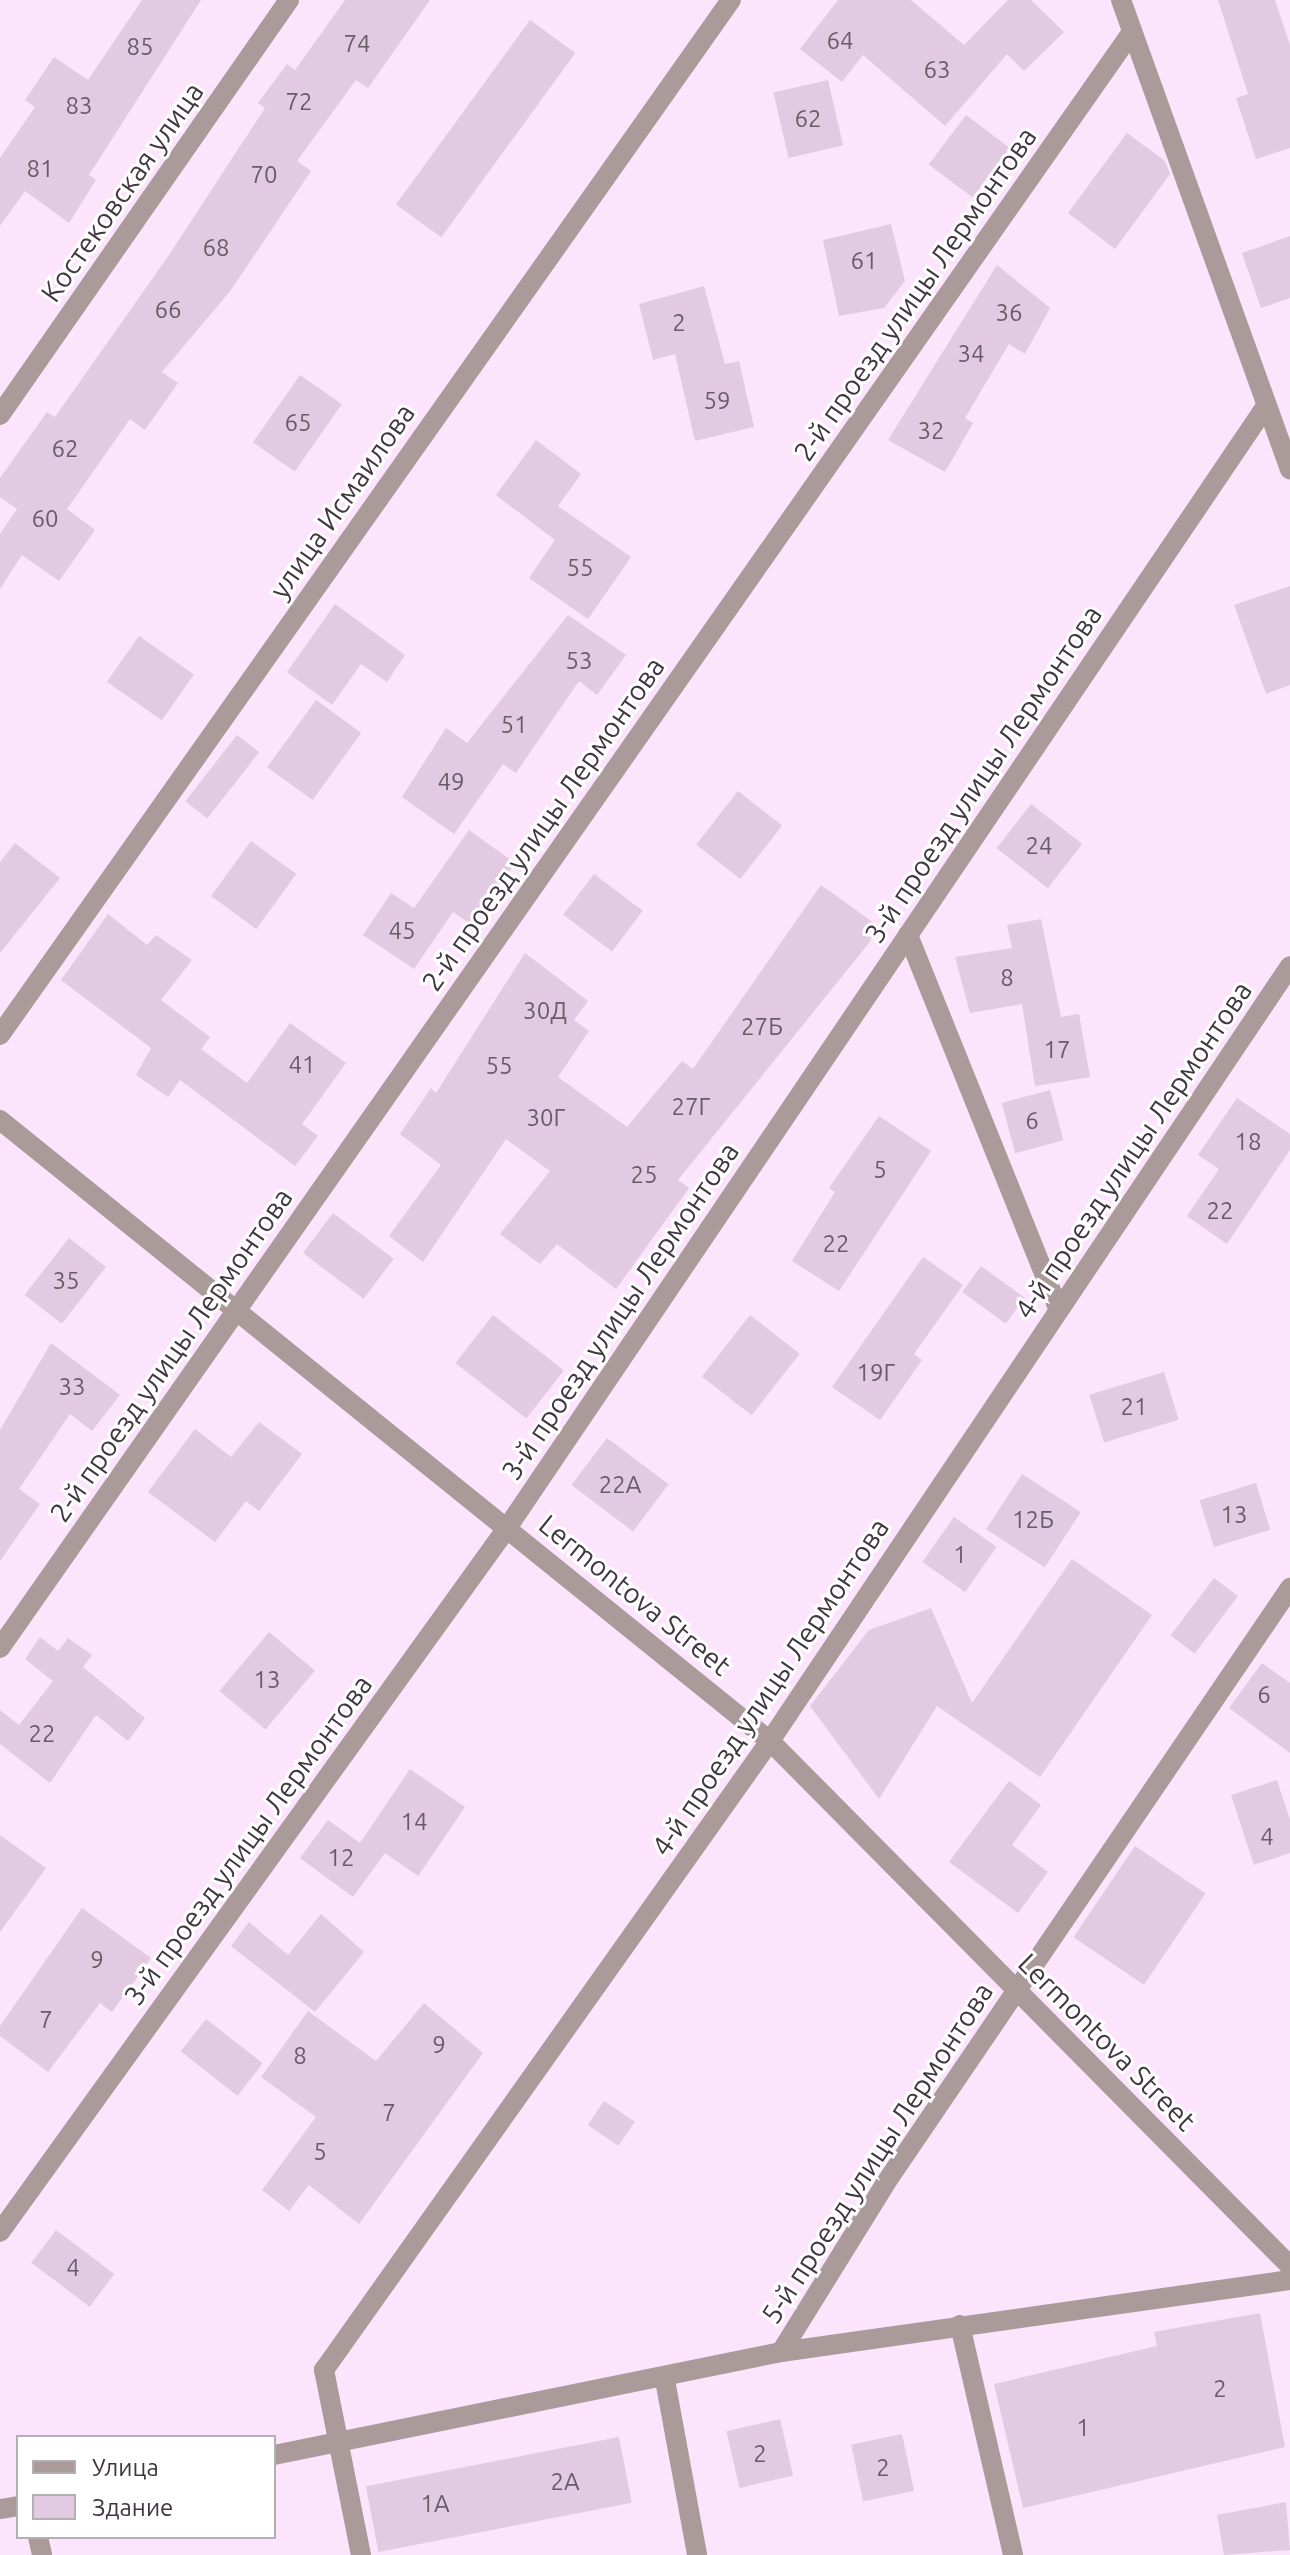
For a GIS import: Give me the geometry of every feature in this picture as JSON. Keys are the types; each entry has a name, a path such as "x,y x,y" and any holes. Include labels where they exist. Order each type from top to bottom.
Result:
{"street":[{"name":"Костековская улица","path":"0,415 289,0"},
{"name":"улица Исмаилова","path":"0,1035 731,0"},
{"path":"1121,0 1290,469"},
{"name":"2-й проезд улицы Лермонтова","path":"0,1648 1132,32"},
{"name":"3-й проезд улицы Лермонтова","path":"0,2232 507,1528 1266,406"},
{"path":"908,935 1059,1310"},
{"name":"4-й проезд улицы Лермонтова","path":"361,2555 335,2442 324,2370 770,1741 1290,966"},
{"name":"Lermontova Street","path":"0,1120 770,1741 1290,2266"},
{"name":"5-й проезд улицы Лермонтова","path":"781,2352 1016,1991 1290,1588"},
{"path":"276,2455 665,2380 781,2352 1290,2280"},
{"path":"960,2325 1013,2555"},
{"path":"665,2380 697,2555"}],"building":[{"path":"142,0 201,0 89,175 96,180 69,223 25,191 0,226 0,158 35,107 25,100 54,57 88,80"},
{"path":"345,0 430,0 368,88 356,80 297,161 311,171 231,290 162,372 178,383 145,430 130,419 67,509 95,530 59,581 22,555 0,589 0,534 17,509 0,497 0,478 47,412 55,417 169,255 265,108 258,103 287,64 295,70"},
{"path":"838,0 911,0 964,45 1008,0 1031,0 1064,32 1024,71 1007,54 945,126 863,55 842,82 800,49"},
{"path":"1218,0 1275,0 1290,45 1290,148 1256,159 1236,98 1248,94"},
{"path":"530,20 575,53 441,237 396,204"},
{"path":"828,80 843,145 789,158 773,93"},
{"path":"966,115 1010,148 973,198 929,165"},
{"path":"1127,133 1165,161 1170,174 1115,249 1068,213"},
{"path":"891,224 905,281 884,308 839,316 823,240"},
{"path":"1290,236 1290,298 1261,308 1242,253"},
{"path":"997,265 1050,308 1025,354 1009,344 965,418 973,423 945,472 888,440"},
{"path":"704,286 725,364 739,361 754,427 695,441 675,354 653,360 639,304"},
{"path":"300,375 342,404 295,471 253,442"},
{"path":"536,440 581,474 558,506 631,557 588,619 529,578 555,540 496,495"},
{"path":"1290,586 1290,685 1266,694 1234,605"},
{"path":"335,604 405,655 387,682 361,664 332,705 287,672"},
{"path":"568,615 626,655 597,695 579,681 516,773 503,764 454,834 402,797 446,728 467,743"},
{"path":"139,636 194,674 162,720 107,682"},
{"path":"316,700 361,733 313,800 267,767"},
{"path":"237,735 259,752 207,818 185,801"},
{"path":"738,791 782,825 740,879 696,845"},
{"path":"1031,804 1082,844 1048,888 997,848"},
{"path":"469,830 515,863 472,925 453,912 414,969 363,935 391,893 414,908"},
{"path":"251,841 296,874 256,929 211,896"},
{"path":"15,843 60,878 0,953 0,862"},
{"path":"594,874 643,911 612,951 563,915"},
{"path":"821,885 881,928 678,1180 689,1188 616,1289 557,1244 540,1264 500,1234 550,1171 506,1139 423,1262 389,1236 441,1165 400,1134 431,1088 436,1093 525,953 588,1001 574,1020 589,1031 558,1077 627,1127 682,1061 693,1069"},
{"path":"108,914 147,945 156,935 192,960 161,1000 210,1037 201,1049 247,1083 290,1023 346,1063 302,1124 318,1136 295,1166 180,1080 168,1097 136,1075 151,1048 61,980"},
{"path":"1041,919 1061,1017 1079,1014 1090,1077 1035,1086 1022,1004 970,1013 955,957 1012,948 1007,925"},
{"path":"1050,1090 1063,1140 1015,1153 1002,1103"},
{"path":"1237,1098 1290,1134 1290,1150 1227,1244 1187,1216 1219,1169 1198,1155"},
{"path":"879,1116 931,1151 839,1291 792,1261 835,1192 829,1188"},
{"path":"333,1213 394,1259 364,1299 303,1253"},
{"path":"69,1238 106,1267 62,1324 25,1295"},
{"path":"923,1257 963,1285 914,1354 922,1360 880,1420 832,1387"},
{"path":"981,1266 1025,1298 1006,1324 962,1292"},
{"path":"493,1315 564,1370 526,1418 455,1363"},
{"path":"750,1315 800,1354 752,1415 702,1376"},
{"path":"51,1343 120,1395 92,1431 70,1414 19,1489 40,1504 0,1561 0,1430"},
{"path":"1164,1372 1179,1420 1104,1443 1089,1395"},
{"path":"259,1422 302,1454 259,1511 246,1501 215,1542 148,1492 195,1429 231,1457"},
{"path":"607,1438 668,1484 633,1531 571,1485"},
{"path":"1022,1474 1081,1512 1045,1567 986,1529"},
{"path":"1256,1483 1270,1530 1214,1547 1200,1500"},
{"path":"954,1517 997,1547 965,1592 922,1562"},
{"path":"1072,1559 1152,1615 1040,1777 937,1706 879,1799 810,1706 869,1630 931,1608 972,1703"},
{"path":"1214,1578 1238,1596 1195,1654 1171,1636"},
{"path":"269,1632 315,1671 265,1730 220,1691"},
{"path":"40,1637 58,1651 68,1638 92,1655 83,1667 145,1718 128,1741 96,1715 50,1783 0,1744 0,1710 19,1725 53,1681 25,1659"},
{"path":"1262,1663 1290,1683 1290,1753 1229,1708"},
{"path":"410,1769 465,1807 418,1876 385,1853 353,1897 300,1858 328,1820 360,1843"},
{"path":"1277,1780 1290,1820 1290,1853 1254,1865 1231,1795"},
{"path":"1009,1781 1041,1805 1012,1845 1048,1872 1018,1913 949,1862"},
{"path":"0,1835 46,1868 0,1932"},
{"path":"1135,1846 1205,1894 1144,1985 1073,1937"},
{"path":"82,1908 151,1958 112,2012 100,2003 48,2072 0,2036 0,2026"},
{"path":"321,1914 364,1952 315,2012 231,1946 249,1922 288,1955"},
{"path":"424,2003 483,2053 359,2224 309,2185 289,2211 262,2190 316,2117 261,2077 308,2011 376,2061"},
{"path":"206,2019 263,2063 237,2096 181,2051"},
{"path":"604,2101 635,2122 618,2146 588,2125"},
{"path":"56,2230 114,2274 90,2307 31,2263"},
{"path":"1260,2313 1285,2447 1023,2508 994,2384 1157,2346 1154,2332"},
{"path":"780,2419 793,2476 739,2488 726,2431"},
{"path":"902,2434 914,2491 863,2502 851,2445"},
{"path":"619,2437 632,2503 379,2552 366,2486"},
{"path":"1286,2502 1290,2550 1224,2555 1217,2515"}]}
